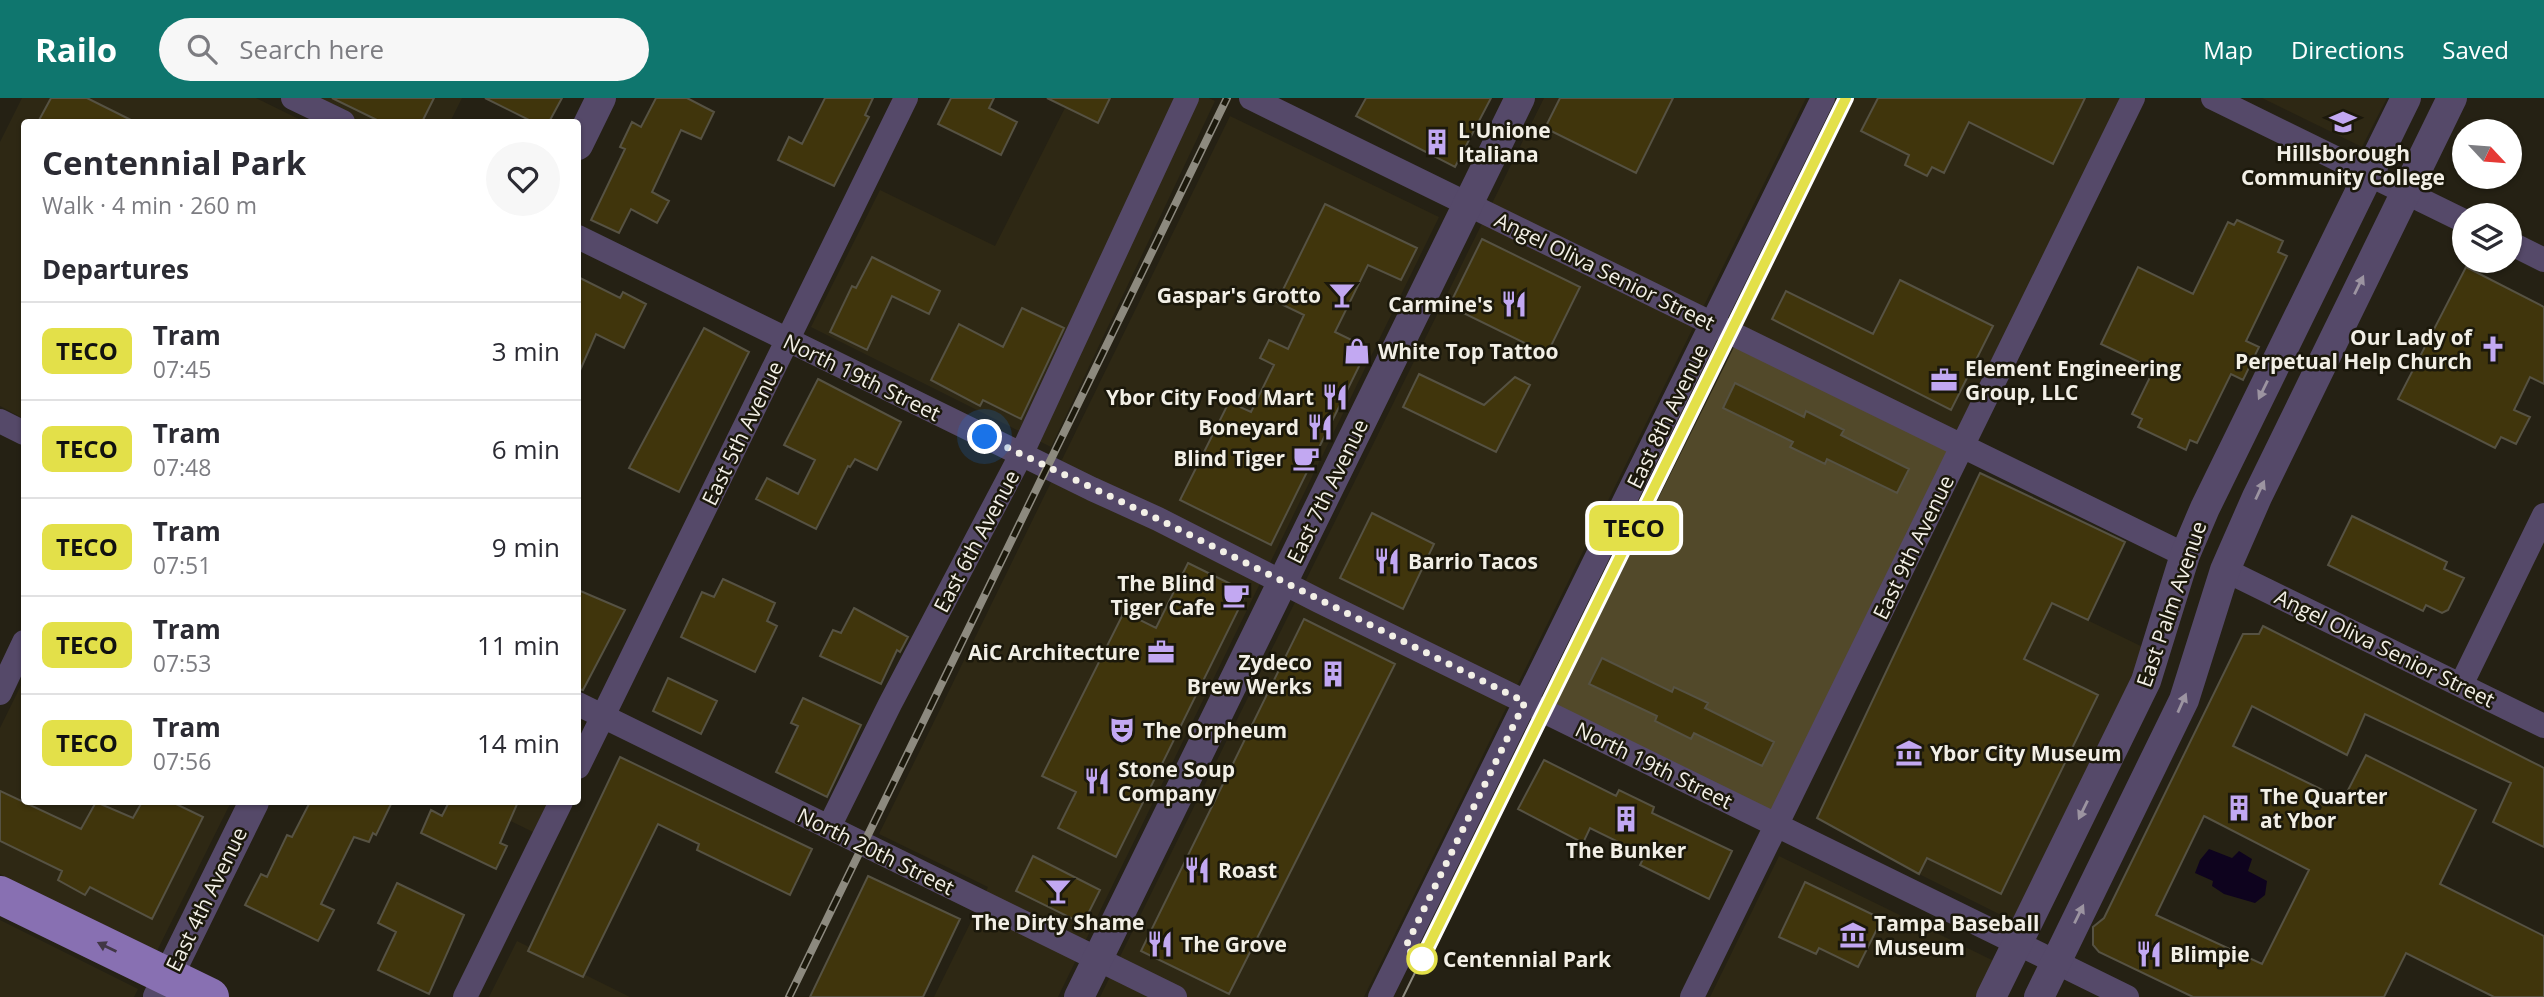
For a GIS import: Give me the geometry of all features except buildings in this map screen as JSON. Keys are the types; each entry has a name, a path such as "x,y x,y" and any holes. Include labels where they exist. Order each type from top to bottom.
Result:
{"main road":[{"path":"0,895 163,987 211,997"}],"street":[{"path":"581,139 601,98"},
{"name":"East 5th Avenue","path":"581,761 906,98"},
{"name":"East 6th Avenue","path":"829,827 896,692 1021,455 1187,98"},
{"name":"Angel Oliva Senior Street","path":"1251,98 2185,555"},
{"name":"East 7th Avenue","path":"1079,997 1520,98"},
{"name":"East 8th Avenue","path":"1380,997 1823,98"},
{"name":"East 9th Avenue","path":"1692,997 2133,98"},
{"path":"2213,98 2452,215"},
{"name":"East Palm Avenue","path":"1991,997 2146,681 2185,555 2205,508 2406,98"},
{"name":"East Palm Avenue","path":"2039,997 2184,700 2203,647 2225,570 2257,497 2452,98"},
{"path":"297,99 337,119"},
{"name":"North 19th Street","path":"581,238 1021,455 1158,519 1282,583 2127,997"},
{"path":"2522,249 2544,260"},
{"path":"0,421 21,432"},
{"path":"2461,685 2544,515"},
{"name":"Angel Oliva Senior Street","path":"2225,570 2544,726"},
{"path":"0,693 21,648"},
{"name":"North 20th Street","path":"581,705 1175,997"},
{"name":"East 4th Avenue","path":"163,987 253,805"},
{"path":"465,997 560,805"}],"shaded area":[{"path":"22,98 256,98 299,119 21,119 21,417 0,406 0,142"},
{"path":"316,98 462,98 452,119 356,119"},
{"path":"1070,98 1209,98 1215,101 1051,447 811,327 880,190 995,246"},
{"path":"1544,98 1806,98 1364,997 1100,997"},
{"path":"1850,98 2129,98 1960,445 1733,333"},
{"name":"Hillsborough Community College","path":"2262,98 2387,98 2362,147"},
{"path":"1230,116 1439,217 1058,997 934,997 988,887 879,834"},
{"path":"1736,343 1953,448 1773,820 1553,709"},
{"path":"2052,603 2151,651 2017,923 1919,874"},
{"path":"21,685 21,805 230,805 157,951 0,874 0,728"},
{"path":"478,805 546,805 533,832"},
{"path":"2209,849 2232,858 2239,851 2252,859 2248,871 2267,881 2265,895 2255,903 2224,894 2212,886 2213,881 2195,873 2200,860"},
{"path":"1779,856 1994,961 1976,997 1710,997"},
{"path":"0,920 138,989 134,997 0,997"},
{"path":"517,941 630,997 489,997"}],"tram line":[{"path":"1403,997 1846,98"},
{"name":"TECO","path":"1422,959 1846,98"}],"railway":[{"path":"789,997 1227,98"}],"place":[{"name":"Hillsborough Community College","path":"2343,122"},
{"name":"L'Unione Italiana","path":"1437,142"},
{"name":"Gaspar's Grotto","path":"1342,295"},
{"name":"Carmine's","path":"1514,304"},
{"name":"Our Lady of Perpetual Help Church","path":"2493,349"},
{"name":"White Top Tattoo","path":"1357,351"},
{"name":"Element Engineering Group, LLC","path":"1944,380"},
{"name":"Ybor City Food Mart","path":"1335,397"},
{"name":"Boneyard","path":"1320,427"},
{"name":"Blind Tiger","path":"1306,458"},
{"name":"Barrio Tacos","path":"1387,561"},
{"name":"The Blind Tiger Cafe","path":"1236,595"},
{"name":"AiC Architecture","path":"1161,652"},
{"name":"Zydeco Brew Werks","path":"1333,674"},
{"name":"The Orpheum","path":"1122,730"},
{"name":"Ybor City Museum","path":"1909,753"},
{"name":"Stone Soup Company","path":"1097,781"},
{"name":"The Quarter at Ybor","path":"2239,808"},
{"name":"The Bunker","path":"1626,819"},
{"name":"Roast","path":"1197,870"},
{"name":"The Dirty Shame","path":"1058,891"},
{"name":"Tampa Baseball Museum","path":"1853,935"},
{"name":"The Grove","path":"1160,944"},
{"name":"Blimpie","path":"2149,954"},
{"name":"Centennial Park","path":"1422,959"}],"route":[{"path":"985,437 1158,519 1525,702 1405,948 1422,959"}]}
